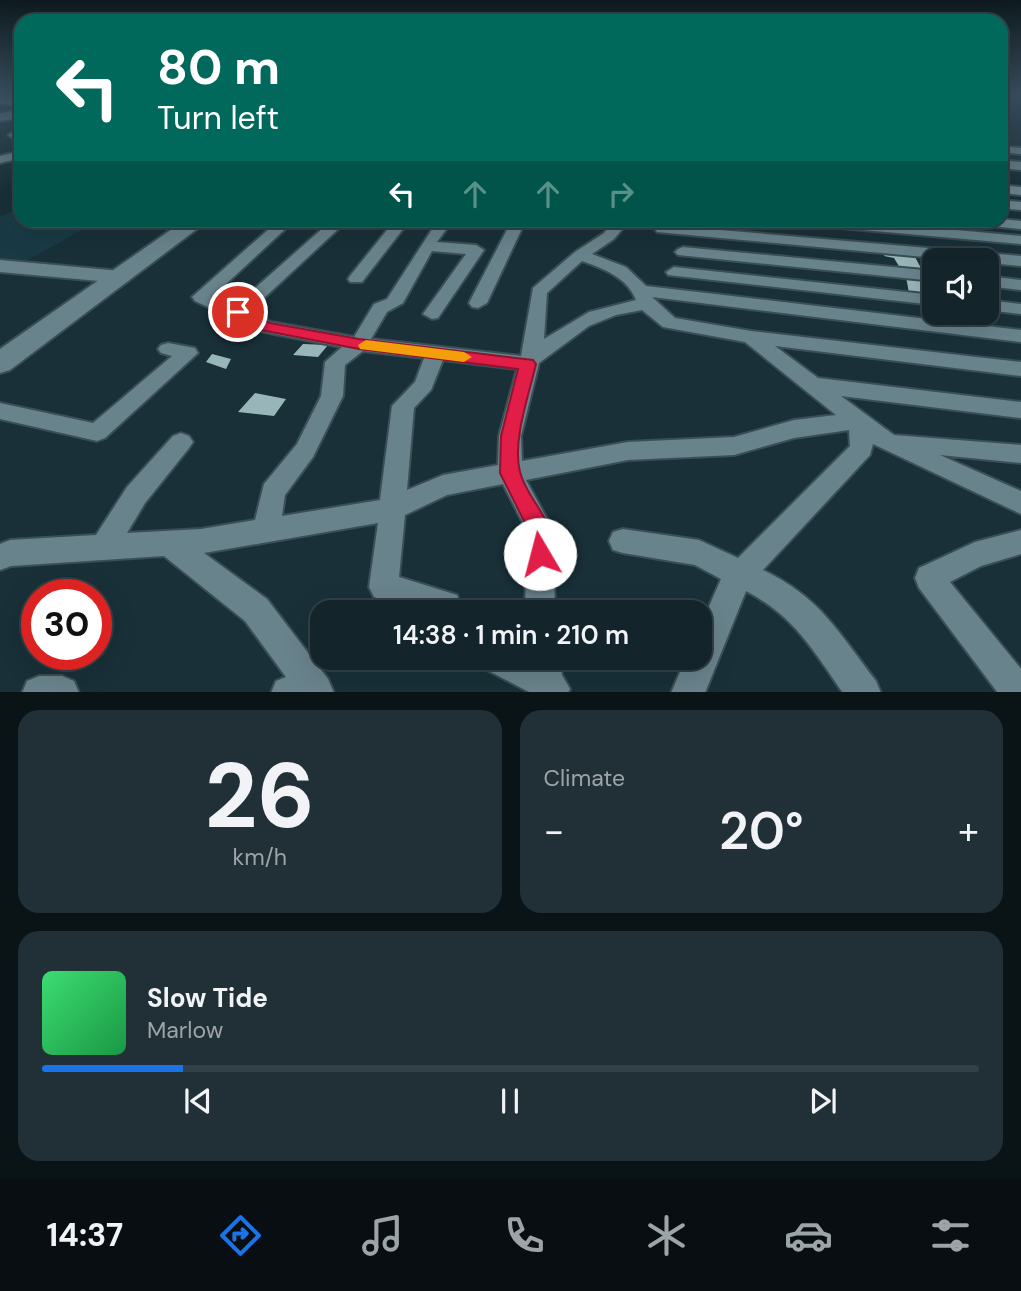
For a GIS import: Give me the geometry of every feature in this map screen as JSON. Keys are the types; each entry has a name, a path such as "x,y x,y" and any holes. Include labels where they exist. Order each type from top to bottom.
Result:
{"main road":[{"path":"0,363 188,228"}],"street":[{"path":"279,228 201,298 238,312 266,327 359,344 528,363 569,327 643,298 1021,336"},
{"path":"238,312 332,228"},
{"path":"356,279 397,228"},
{"path":"266,530 273,492 305,450 332,396 335,362 359,344 380,308 394,303 440,228"},
{"path":"478,303 515,228"},
{"path":"540,600 540,530 510,473 510,436 534,343 539,292 580,254 609,236 616,228"},
{"path":"884,228 1021,240"},
{"path":"987,228 1019,262"},
{"path":"662,229 1019,262"},
{"path":"427,246 475,250 432,314"},
{"path":"684,252 922,275"},
{"path":"580,254 620,270 643,298 669,323 751,337 1021,369"},
{"path":"0,266 121,277"},
{"path":"674,272 922,299"},
{"path":"999,282 1021,285"},
{"path":"999,306 1021,309"},
{"path":"751,337 884,440 1021,503"},
{"path":"0,411 97,432 188,353 169,349"},
{"path":"426,600 384,587 403,406 424,385 435,354"},
{"path":"813,385 1021,410"},
{"path":"0,557 10,554 201,541 391,509 443,485 628,451 734,446 794,429 859,420"},
{"path":"688,692 741,573 790,526 832,477 862,449 859,420"},
{"path":"884,440 1021,454"},
{"path":"104,547 136,495 181,442"},
{"path":"623,541 699,553 777,592 809,618 864,692"},
{"path":"1019,692 929,578 975,555 1021,542"},
{"path":"169,543 256,610 307,692"},
{"path":"528,670 549,678"},
{"path":"39,692 62,692"}],"shaded area":[{"path":"14,210 14,228 85,228 17,266 0,264 0,217"}],"building":[{"path":"886,252 914,255 922,272 900,268 894,258 884,256"},
{"path":"906,277 922,278 922,295 909,293"},
{"path":"303,344 328,345 318,357 293,355"},
{"path":"212,354 231,359 226,369 206,362"},
{"path":"255,393 286,399 274,416 238,412"}],"slow traffic":[{"path":"366,345 464,357"}],"route":[{"path":"238,312 266,327 359,344 527,364 510,436 510,473 540,530 540,554"}]}
